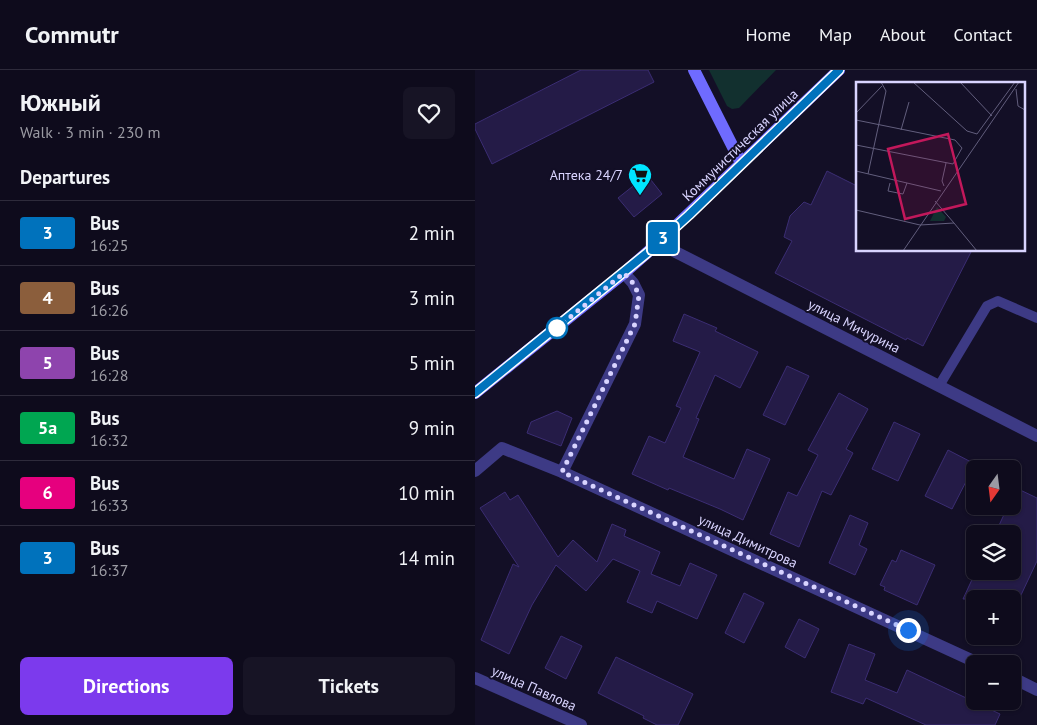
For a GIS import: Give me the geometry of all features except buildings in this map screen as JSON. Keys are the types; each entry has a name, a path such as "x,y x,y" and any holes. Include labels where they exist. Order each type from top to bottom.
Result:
{"main road":[{"path":"694,70 741,163"},
{"name":"Коммунистическая улица","path":"475,393 624,273 658,243 839,70"}],"street":[{"name":"улица Мичурина","path":"658,243 1037,436"},
{"path":"562,472 635,324 639,295 633,283 624,273"},
{"name":"улица Димитрова","path":"475,471 503,448 562,472 966,657"},
{"name":"улица Павлова","path":"475,678 581,725"},
{"path":"1021,682 1037,690"}],"lane":[{"path":"939,386 987,306 998,301 1037,318"}],"green space":[{"path":"709,70 776,70 739,108 732,109 727,106"}],"bus line":[{"name":"3","path":"475,393 647,253 839,70"}],"place":[{"name":"Аптека 24/7","path":"640,196"}],"route":[{"path":"557,328 624,273 633,283 639,295 635,324 562,472 908,630"}]}
